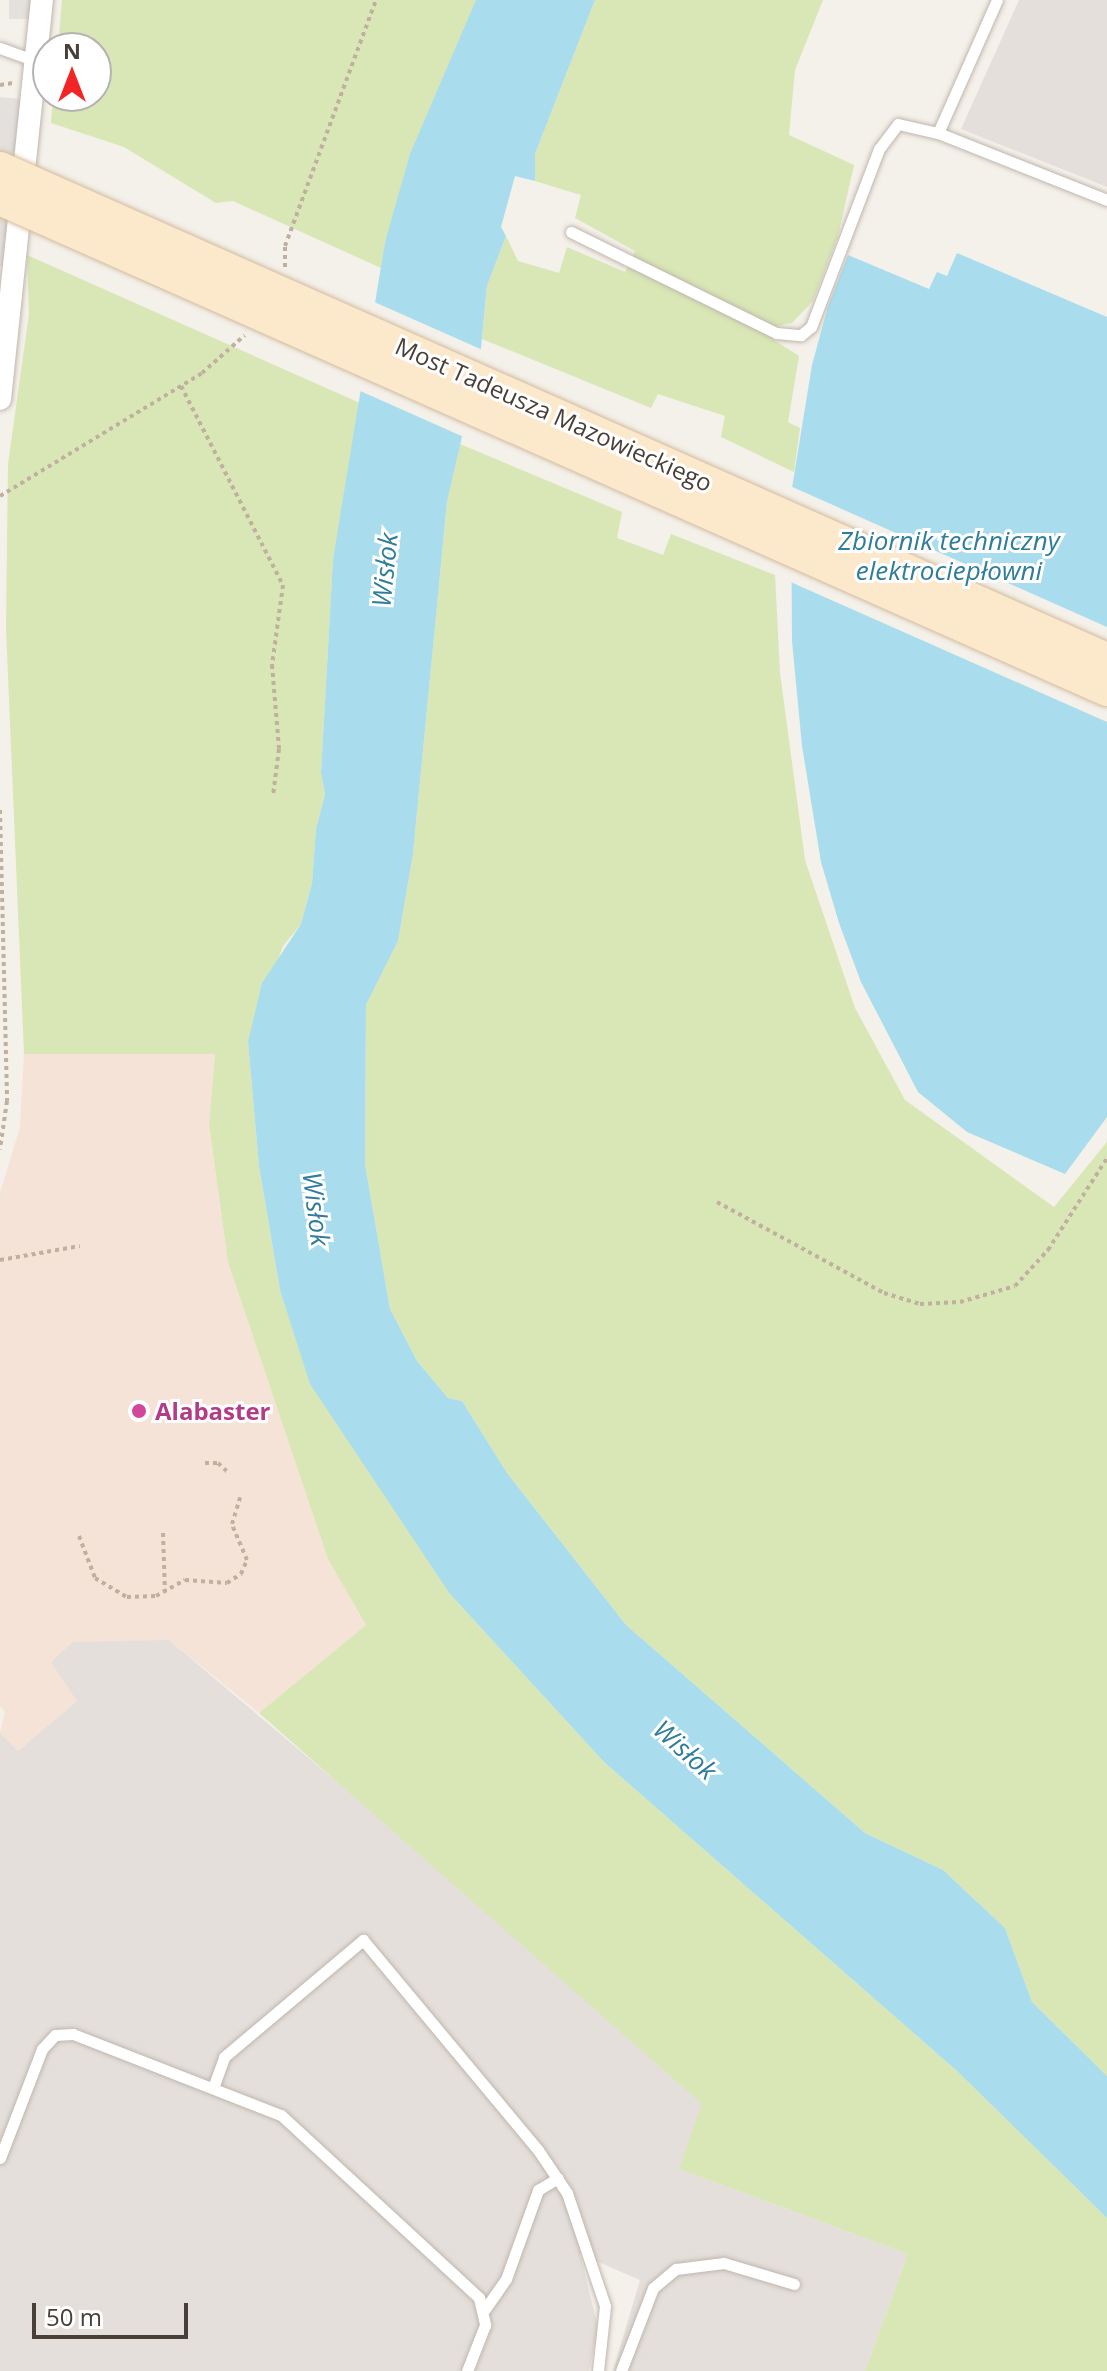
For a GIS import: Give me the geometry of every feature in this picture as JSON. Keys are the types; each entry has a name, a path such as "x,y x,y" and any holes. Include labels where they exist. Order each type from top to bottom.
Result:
{"main road":[{"name":"Most Tadeusza Mazowieckiego","path":"0,168 1107,659"},
{"name":"Most Tadeusza Mazowieckiego","path":"0,199 1107,690"}],"street":[{"path":"38,32 42,0"},
{"path":"0,399 4,318 32,86"}],"lane":[{"path":"938,133 997,0"},
{"path":"0,48 32,60"},
{"path":"571,232 776,333 801,335 811,327 891,128 911,124 938,133 1107,200"},
{"path":"213,2088 224,2057 363,1940 558,2178 605,2306 598,2371"},
{"path":"0,2158 42,2049 55,2035 73,2034 281,2115 466,2282 485,2309"},
{"path":"467,2371 485,2325 485,2309 506,2279 538,2190 558,2178"},
{"path":"621,2371 653,2288 676,2269 724,2263 794,2284"}],"path":[{"path":"181,386 283,585 272,665 279,749 273,795"},
{"path":"0,810 7,1101 0,1149"},
{"path":"717,1202 884,1293 920,1304 960,1302 1015,1286 1048,1250 1107,1158"},
{"path":"0,1260 80,1246"},
{"path":"205,1463 221,1465 230,1474"},
{"path":"79,1536 91,1571 110,1590 134,1599 165,1592 185,1580 227,1583 241,1574 247,1551 232,1521 240,1497"},
{"path":"163,1533 165,1592"}],"shaded area":[{"path":"9,0 31,0 31,19 9,19"},
{"path":"1019,0 1107,0 1107,187 961,129"},
{"path":"0,97 21,99 3,266 0,266"},
{"name":"Alabaster","path":"215,1053 209,1124 228,1262 328,1559 366,1625 259,1713 169,1640 77,1701 17,1752 0,1733 5,1712 0,1706 0,1193 20,1127 24,1054"},
{"path":"169,1640 394,1830 703,2104 679,2169 908,2254 865,2371 613,2371 640,2280 580,2254 598,2328 589,2371 0,2371 0,1733 18,1751 77,1701 51,1662 73,1642"}],"green space":[{"path":"62,0 476,0 385,242 381,268 233,201 216,203 124,147 51,123 52,112 112,112 112,32 59,32"},
{"path":"595,0 823,0 795,70 789,135 854,165 838,236 813,301 792,323 777,326 774,340 799,356 788,422 800,428 794,472 721,437 725,416 658,394 651,408 482,339 487,286 506,236 518,261 559,273 567,247 625,272 635,251 575,218 581,195 535,181 535,154"},
{"path":"27,255 360,403 333,559 321,773 325,794 316,829 312,883 301,924 283,946 248,1042 259,1166 280,1290 450,1594 604,1762 957,2071 1107,2218 1107,2371 865,2371 908,2254 679,2169 702,2104 259,1713 366,1625 328,1559 228,1262 209,1124 215,1054 24,1054 6,628 8,464 29,314"},
{"path":"460,444 622,512 617,538 663,555 671,534 775,575 780,673 805,860 855,1008 905,1100 1054,1207 1107,1142 1107,2076 1032,2002 1005,1928 943,1870 865,1833 626,1625 507,1473 462,1401 448,1398 417,1361 390,1309 365,1164 366,1005 398,941 413,854 447,502"}],"water":[{"name":"Wisłok","path":"476,0 595,0 535,154 535,181 515,176 501,227 506,236 487,286 480,358 447,502 413,854 398,941 366,1005 365,1164 390,1309 417,1361 448,1398 462,1401 507,1473 626,1625 865,1833 943,1870 1005,1928 1032,2002 1107,2076 1107,2218 957,2071 604,1762 450,1594 310,1384 280,1290 259,1166 248,1042 262,983 301,924 312,883 316,829 325,794 321,773 333,559 385,242 410,154"},
{"name":"Zbiornik techniczny elektrociepłowni","path":"957,253 1107,317 1107,1117 1065,1174 967,1132 918,1092 861,982 839,923 821,862 802,746 792,641 791,494 812,365 828,306 848,255 929,289 937,272 947,276"}],"pier":[{"path":"372,301 485,351 466,438 358,390"},
{"path":"788,485 1107,627 1107,722 786,580"}],"place":[{"name":"Alabaster","path":"139,1411"}]}
